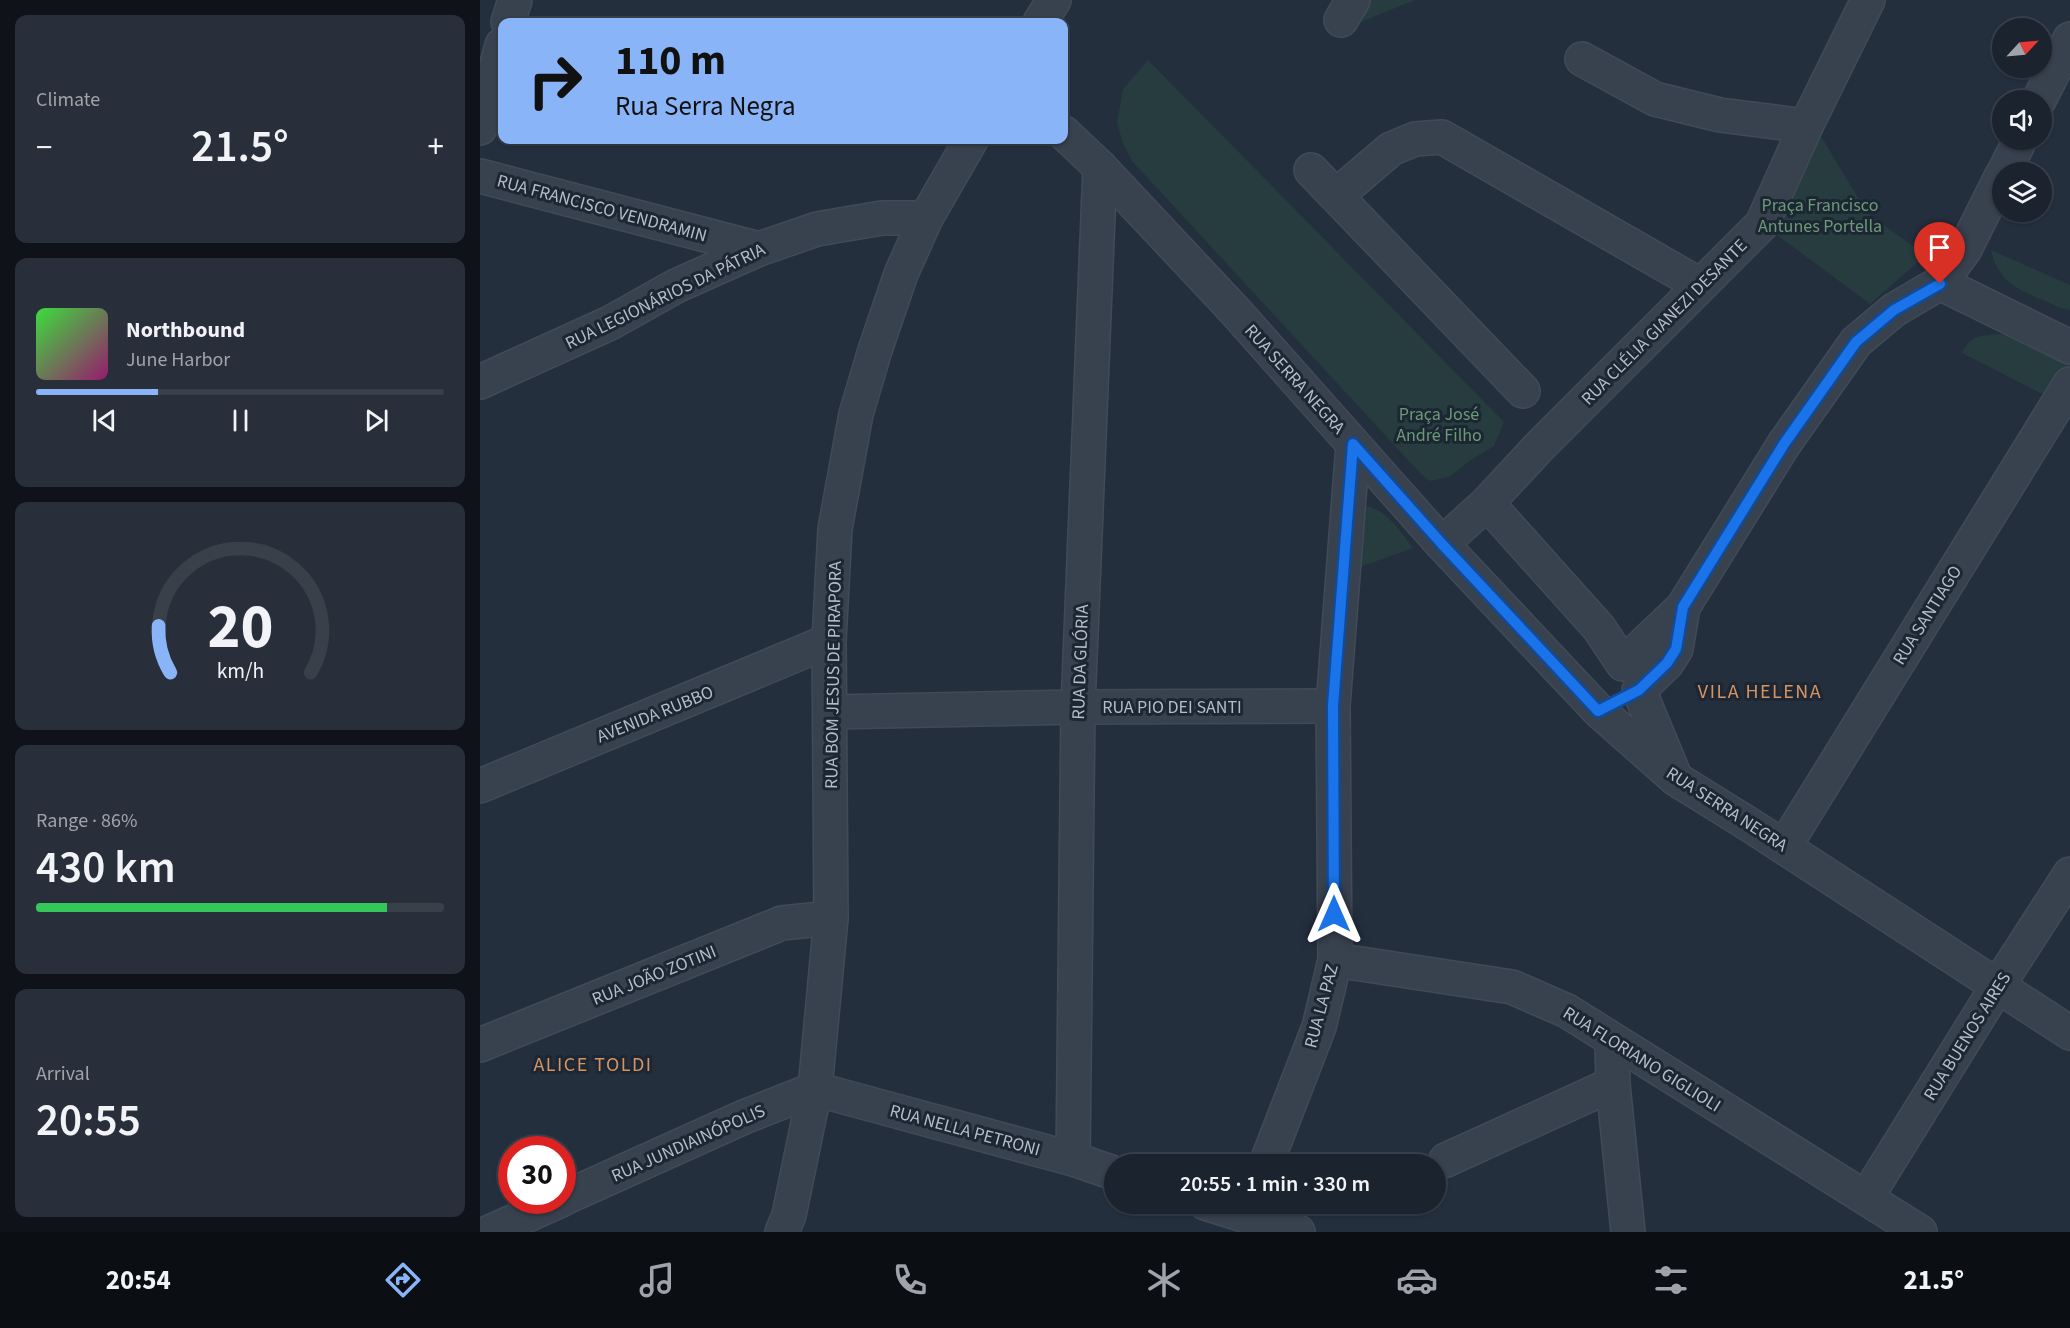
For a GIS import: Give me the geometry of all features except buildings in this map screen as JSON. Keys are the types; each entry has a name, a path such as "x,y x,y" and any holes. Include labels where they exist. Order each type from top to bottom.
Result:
{"street":[{"path":"509,18 514,0"},
{"path":"1043,18 1054,0"},
{"name":"RUA CLÉLIA GIANEZI DESANTE","path":"1442,544 1487,503 1540,446 1762,224 1806,126 1868,0"},
{"path":"2044,90 2070,39"},
{"path":"1582,59 1655,99 1720,115 1806,126"},
{"path":"480,128 498,60"},
{"name":"RUA SERRA NEGRA","path":"1068,137 1100,166 1236,312 1442,544 1598,711 1676,779 2070,1033"},
{"path":"1337,195 1391,149 1415,139 1443,137 1700,285"},
{"name":"RUA BOM JESUS DE PIRAPORA","path":"782,1232 789,1215 815,1089 831,918 829,641 836,529 856,414 875,350 898,285 926,218 969,144"},
{"name":"RUA DA GLÓRIA","path":"1073,1159 1078,707 1100,166"},
{"path":"1311,170 1522,391"},
{"name":"RUA FRANCISCO VENDRAMIN","path":"480,176 759,249"},
{"path":"1598,711 1631,677 1667,663 1676,649 1683,607 1784,444 1856,342 1894,310 1940,284 1965,249 1992,196"},
{"name":"RUA LEGIONÁRIOS DA PÁTRIA","path":"480,382 610,323 676,286 759,249 817,229 882,218 926,218"},
{"path":"1940,284 2070,346"},
{"name":"RUA SANTIAGO","path":"1784,847 2070,384"},
{"name":"RUA LA PAZ","path":"1270,1154 1319,1027 1335,960 1333,706 1353,444"},
{"path":"1487,503 1599,628 1631,677 1676,779"},
{"name":"AVENIDA RUBBO","path":"480,786 829,641"},
{"name":"RUA PIO DEI SANTI","path":"831,712 1078,707 1333,706"},
{"name":"RUA BUENOS AIRES","path":"1866,1198 2070,874"},
{"name":"RUA JOÃO ZOTINI","path":"480,1046 782,923 831,918"},
{"name":"RUA FLORIANO GIGLIOLI","path":"1335,960 1512,987 1567,1011 1920,1232"},
{"path":"1612,1040 1612,1084 1628,1232"},
{"path":"1446,1160 1612,1084"},
{"name":"RUA NELLA PETRONI","path":"815,1089 1073,1159 1104,1170"},
{"name":"RUA JUNDIAINÓPOLIS","path":"576,1194 744,1117 815,1089"},
{"name":"RUA JUNDIAINÓPOLIS","path":"490,1232 530,1214"},
{"path":"1257,1214 1298,1232"}],"green space":[{"path":"1366,0 1415,0 1351,26"},
{"name":"Praça José André Filho","path":"1148,60 1504,422 1494,446 1449,477 1430,481 1421,474 1132,161 1117,123 1123,89"},
{"name":"Praça Francisco Antunes Portella","path":"1814,125 1868,214 1926,255 1870,304 1769,229"},
{"path":"1991,250 2070,285 2070,310 2017,288 2003,277"},
{"path":"2000,334 2026,339 2070,354 2070,373 2052,399 1962,353 1969,342 1977,337"},
{"path":"1362,505 1385,515 1413,548 1349,571"}],"district":[{"name":"VILA HELENA","path":"1760,691"},
{"name":"ALICE TOLDI","path":"593,1064"}],"route":[{"path":"1334,914 1333,706 1353,444 1442,544 1598,711 1639,690 1667,663 1676,649 1683,607 1784,444 1856,342 1894,310 1940,284"}]}
